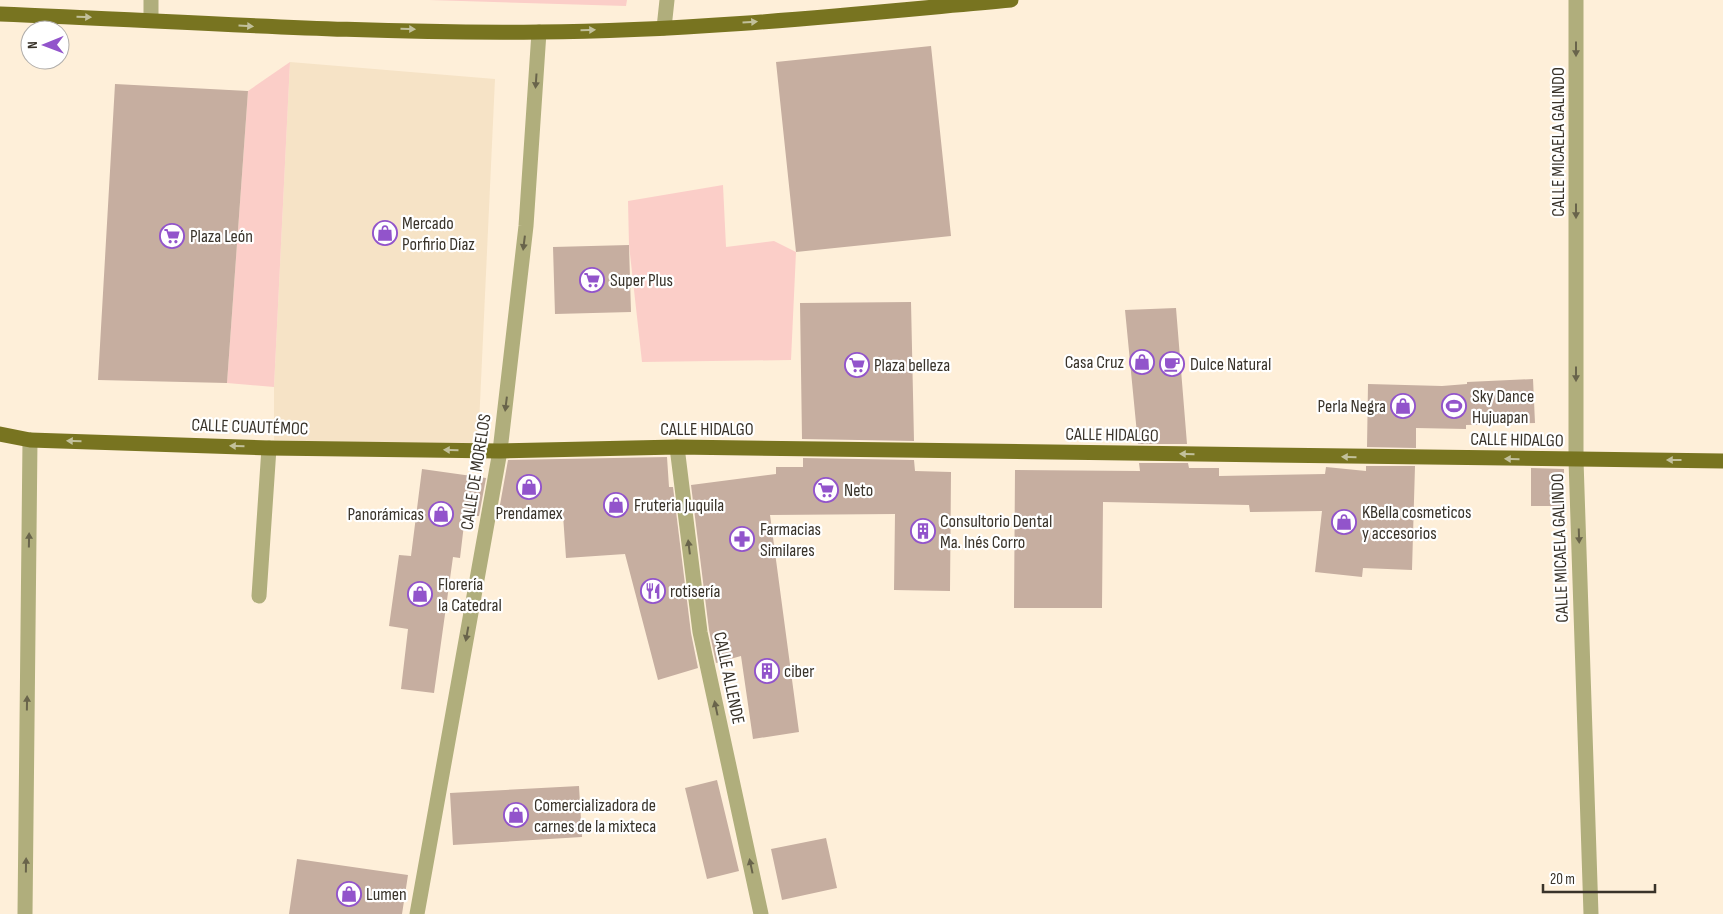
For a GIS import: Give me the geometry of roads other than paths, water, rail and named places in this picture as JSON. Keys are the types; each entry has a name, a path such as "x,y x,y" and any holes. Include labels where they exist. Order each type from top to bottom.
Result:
{"main road":[{"path":"0,14 268,27 539,32 664,28 1011,0"},
{"name":"CALLE CUAUTÉMOC","path":"0,434 30,440 269,448 500,451"},
{"name":"CALLE HIDALGO","path":"500,451 677,447 1723,461"}],"street":[{"path":"151,0 151,20"},
{"path":"664,28 667,0"},
{"name":"CALLE MICAELA GALINDO","path":"1576,0 1576,460 1591,914"},
{"name":"CALLE DE MORELOS","path":"417,914 500,451 526,226 539,32"},
{"path":"25,914 30,440"},
{"name":"CALLE ALLENDE","path":"677,447 700,632 761,914"},
{"path":"259,596 269,448"}],"place":[{"name":"Mercado Porfirio Díaz","path":"385,233"},
{"name":"Plaza León","path":"172,236"},
{"name":"Super Plus","path":"592,280"},
{"name":"Casa Cruz","path":"1142,362"},
{"name":"Dulce Natural","path":"1172,364"},
{"name":"Plaza belleza","path":"857,365"},
{"name":"Perla Negra","path":"1403,406"},
{"name":"Sky Dance Hujuapan","path":"1454,406"},
{"name":"Prendamex","path":"529,487"},
{"name":"Neto","path":"826,490"},
{"name":"Fruteria Juquila","path":"616,505"},
{"name":"Panorámicas","path":"441,514"},
{"name":"KBella cosmeticos y accesorios","path":"1344,522"},
{"name":"Consultorio Dental Ma. Inés Corro","path":"923,531"},
{"name":"Farmacias Similares","path":"742,539"},
{"name":"rotisería","path":"653,591"},
{"name":"Florería la Catedral","path":"420,594"},
{"name":"ciber","path":"767,671"},
{"name":"Comercializadora de carnes de la mixteca","path":"516,815"},
{"name":"Lumen","path":"349,894"}]}
